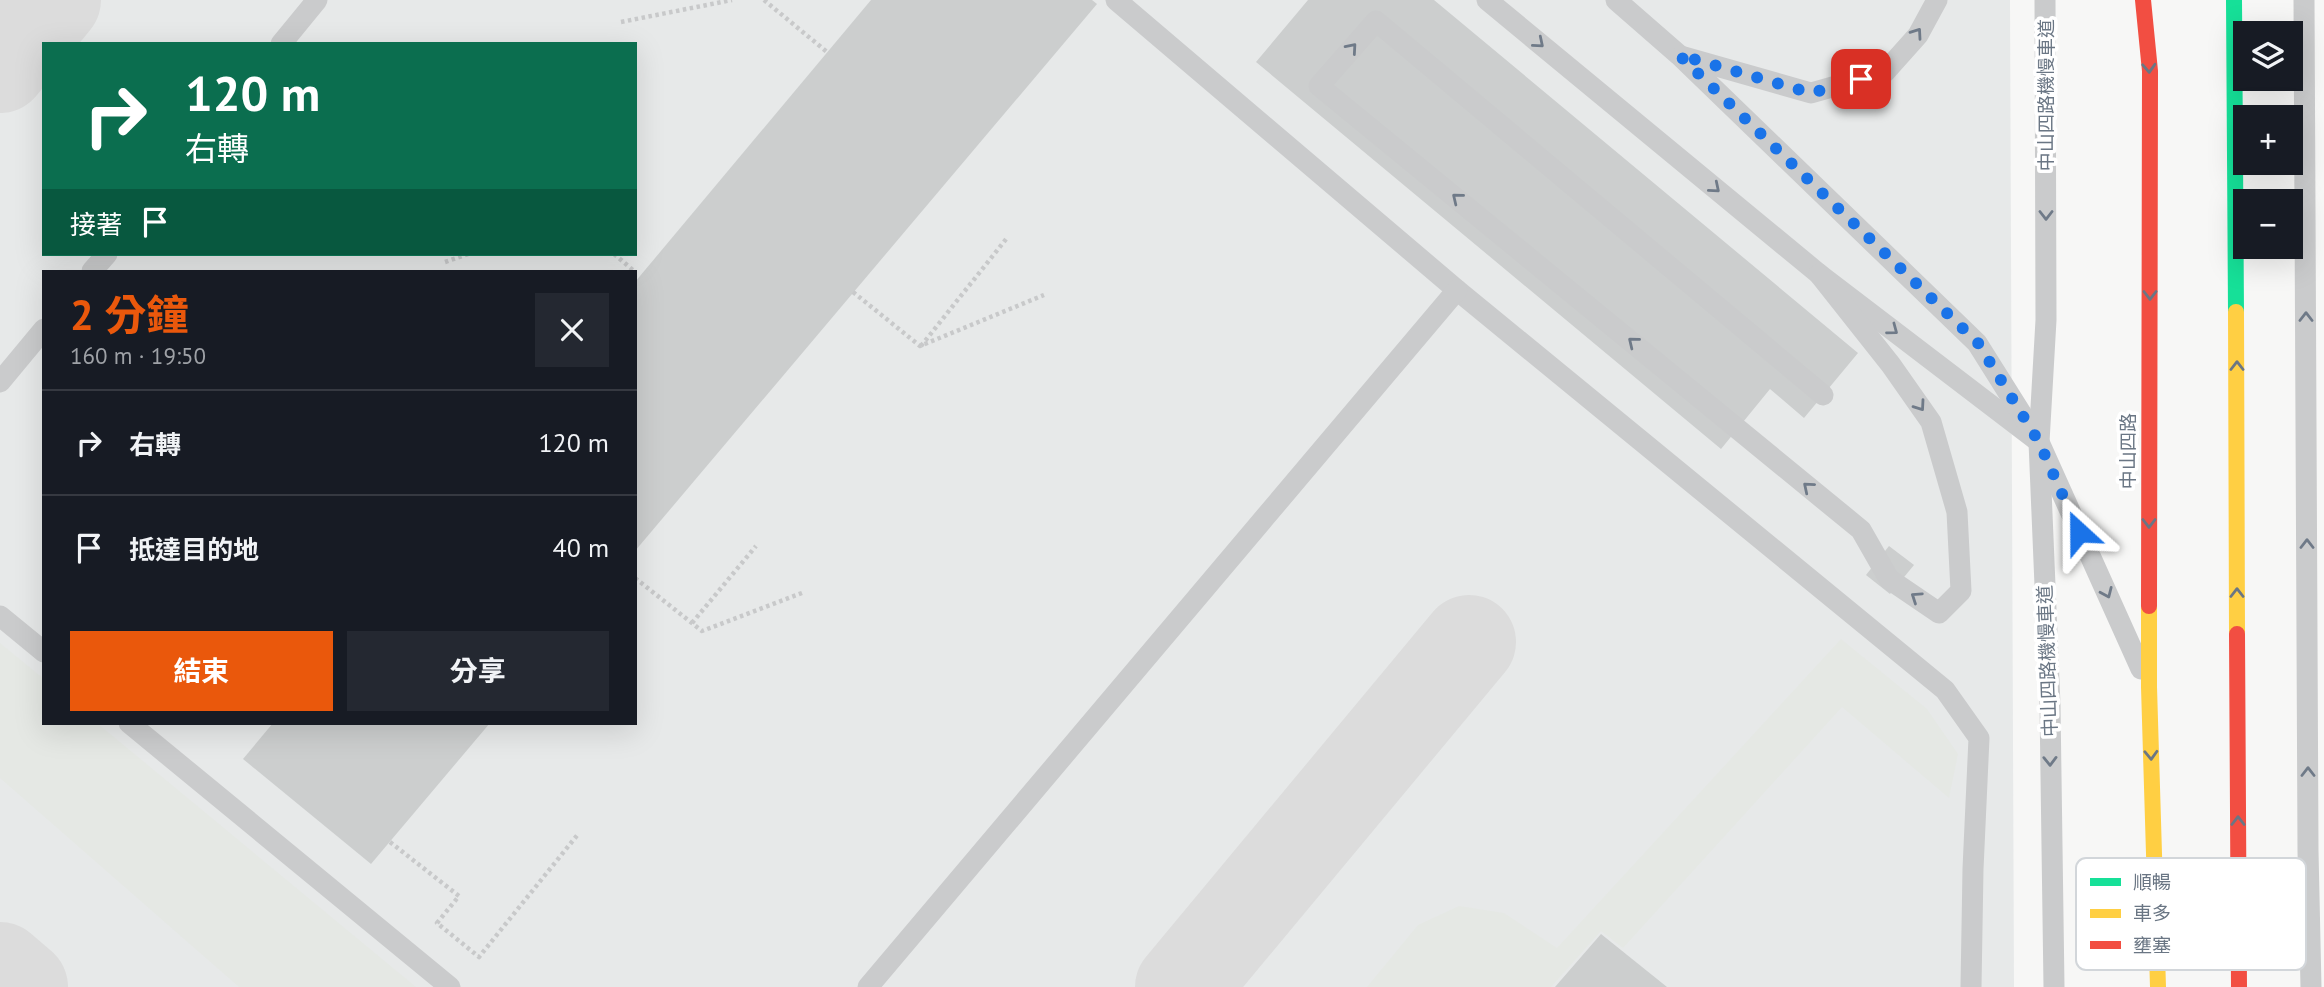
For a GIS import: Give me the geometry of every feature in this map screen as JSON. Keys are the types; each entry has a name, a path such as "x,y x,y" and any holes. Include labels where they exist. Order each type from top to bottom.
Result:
{"main road":[{"name":"中山四路","path":"2143,0 2150,71 2149,687 2154,858"},
{"path":"2234,0 2238,858"}],"lane":[{"path":"283,42 317,0"},
{"path":"1116,0 1457,290 1945,690 1979,738 1971,987"},
{"path":"1487,0 1819,274 2039,442"},
{"path":"1616,0 1679,55 1978,343 2039,442 2149,687"},
{"path":"1679,55 1811,93 1885,72 1917,35 1937,0"},
{"name":"中山四路機慢車道","path":"2045,0 2046,320 2039,442 2050,705 2054,987"},
{"path":"2304,0 2311,987"},
{"path":"1819,274 1891,365 1931,422 1957,512 1961,591 1939,613 1889,579 1861,530 1319,86 1376,21 1823,395"},
{"path":"93,270 105,256"},
{"path":"868,987 1457,290"},
{"path":"0,382 42,331"},
{"path":"0,616 42,650"},
{"path":"132,725 450,987"}],"path":[{"path":"621,22 732,0"},
{"path":"764,0 827,52"},
{"path":"920,346 1007,239"},
{"path":"445,262 462,256"},
{"path":"616,256 633,270"},
{"path":"853,292 920,346"},
{"path":"920,346 1044,295"},
{"path":"692,623 756,546"},
{"path":"637,580 702,631 802,593"},
{"path":"390,842 459,896 437,923 479,957 579,833"}],"shaded area":[{"path":"0,0 2010,0 2014,987 0,987"},
{"path":"1841,639 1927,709 1958,754 1949,798 1842,707 1623,948 1601,931 1551,987 1367,987 1418,925 1459,906 1504,913 1557,948"},
{"path":"0,643 42,677 42,725 99,725 416,987 239,987 0,778"}],"building":[{"path":"871,0 1092,0 1097,4 637,549 637,280"},
{"path":"1308,0 1434,0 1858,353 1804,418 1770,389 1721,449 1256,62"},
{"path":"1889,546 1914,565 1890,594 1866,575"},
{"path":"271,725 488,725 371,864 243,759"},
{"path":"1601,934 1667,987 1555,987"}],"taxiway":[{"path":"0,66 54,0"},
{"path":"1182,987 1469,642"},
{"path":"0,969 21,987"}],"traffic: fast":[{"path":"2234,0 2236,312"}],"traffic: slow":[{"path":"2236,312 2237,634"},
{"path":"2149,606 2154,858"},
{"path":"2157,970 2158,987"}],"traffic: jam":[{"path":"2143,0 2150,71 2149,606"},
{"path":"2237,634 2238,858"},
{"path":"2239,970 2239,987"}],"route":[{"path":"1861,79 1811,93 1679,55 1978,343 2039,442 2079,532"}]}
